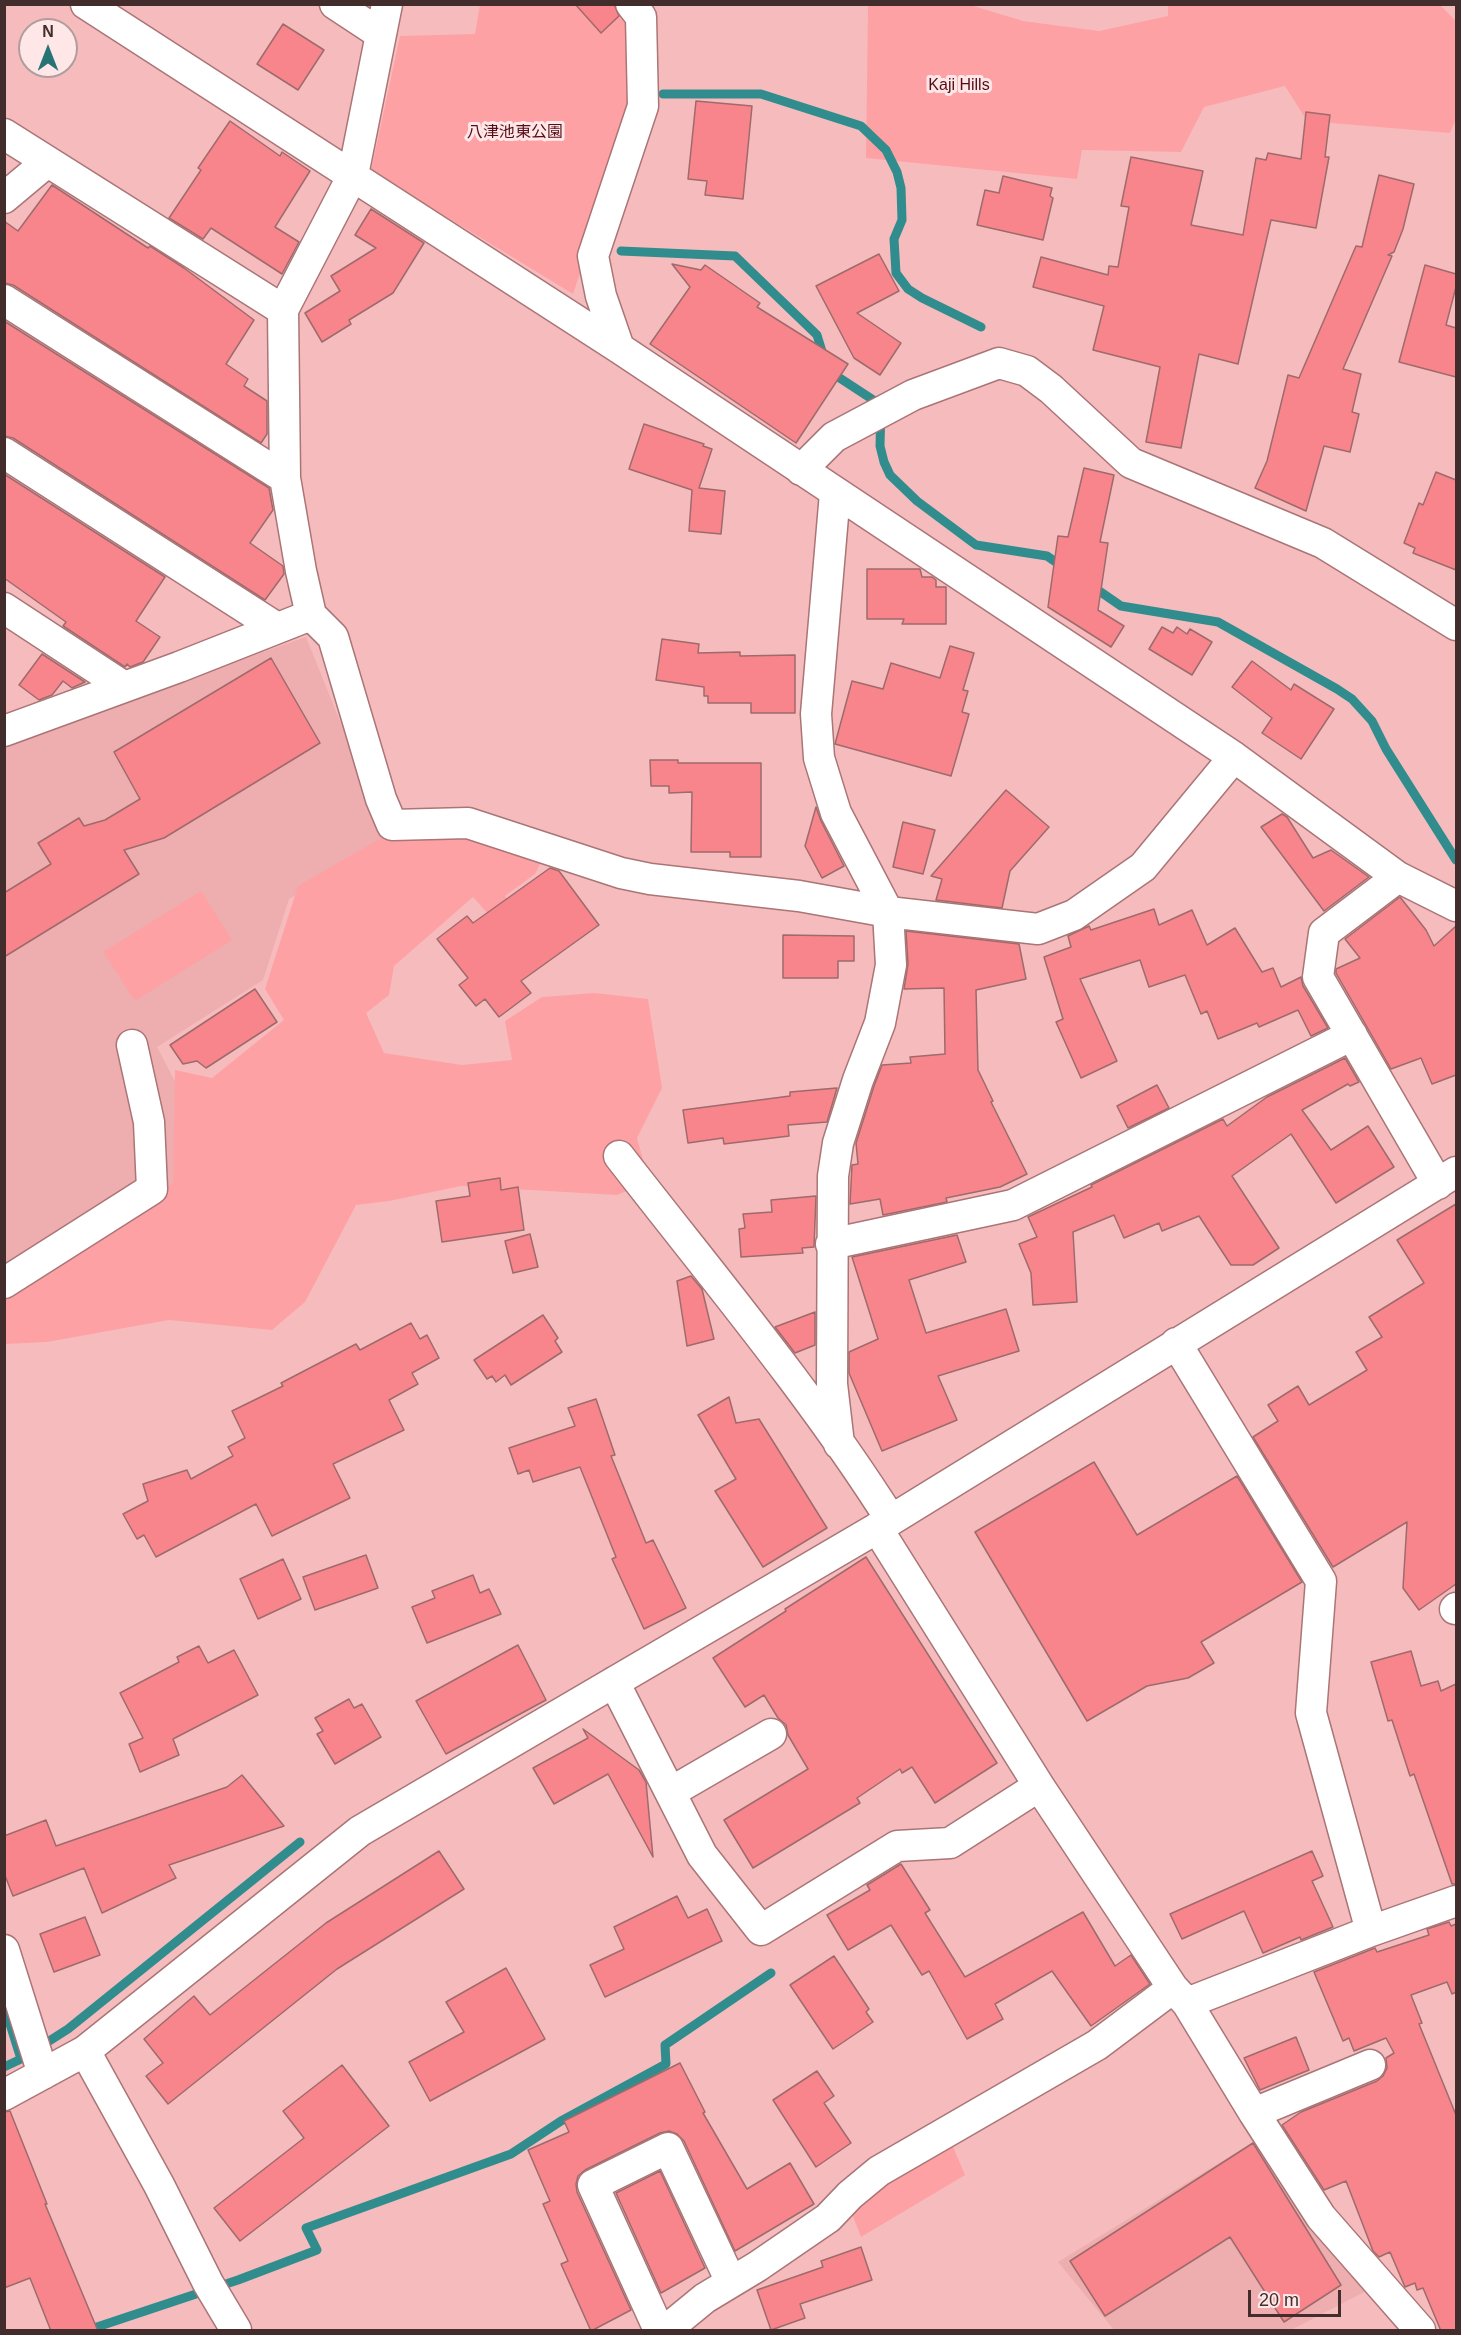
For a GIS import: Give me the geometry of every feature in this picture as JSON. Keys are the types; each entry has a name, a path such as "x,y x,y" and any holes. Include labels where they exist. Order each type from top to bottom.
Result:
{"street":[{"path":"86,4 619,348 1234,757 1398,877 1456,906"},
{"path":"335,4 379,33"},
{"path":"387,4 379,33 353,176 282,310 285,478 301,571 311,615 333,637 381,799 392,825 468,823 621,873 650,879 799,896 888,912 1038,929 1074,915 1143,867 1234,757"},
{"path":"619,348 601,296 593,256 643,106 641,16 631,4"},
{"path":"4,134 282,310"},
{"path":"4,198 47,162"},
{"path":"4,300 285,478"},
{"path":"801,470 834,437 913,395 999,363 1027,371 1051,389 1131,462 1323,543 1456,625"},
{"path":"4,453 278,628"},
{"path":"835,493 816,714 819,758 836,813 888,912 891,965 880,1023 858,1080 838,1143 833,1176 832,1384 839,1444"},
{"path":"4,608 123,686"},
{"path":"4,731 179,667 311,615"},
{"path":"4,2095 85,2052 360,1831 884,1524 1447,1178 1352,1035 1318,977 1324,933 1398,877"},
{"path":"831,1244 1012,1205 1352,1035"},
{"path":"4,1283 152,1189 149,1122 132,1045"},
{"path":"619,1155 795,1382 839,1444 1039,1786 1180,1996 1321,2217 1420,2331"},
{"path":"1176,1343 1321,1581 1311,1713 1371,1930"},
{"path":"614,1682 702,1855 761,1930 897,1846 950,1843 1039,1786"},
{"path":"671,1792 771,1734"},
{"path":"666,2331 705,2298 828,2218 850,2194 879,2171 1180,1996 1456,1902"},
{"path":"4,1950 43,2074"},
{"path":"85,2052 236,2331"},
{"path":"1254,2113 1370,2065"},
{"path":"660,2331 593,2185 668,2148 731,2282"}],"shaded area":[{"path":"306,637 388,840 289,899 263,980 157,1047 179,1089 183,1188 5,1301 5,742"},
{"path":"1258,2139 1274,2163 1271,2170 1302,2216 1334,2254 1370,2289 1291,2330 1114,2330 1058,2262"}],"green space":[{"name":"Kaji Hills","path":"1168,4 1440,5 1456,21 1456,119 1450,133 1307,121 1285,86 1204,107 1181,152 1082,150 1077,179 866,158 868,5 970,5 1023,21 1099,31 1168,16"},
{"name":"八津池東公園","path":"480,5 621,5 635,21 636,106 573,294 371,171 400,36 475,34"},
{"path":"464,824 545,854 535,874 505,896 526,927 497,924 473,897 394,966 389,995 366,1013 384,1053 462,1065 512,1060 505,1021 542,997 595,993 648,999 662,1088 637,1138 649,1182 617,1195 461,1186 389,1201 356,1205 305,1302 272,1330 169,1320 47,1342 5,1344 4,1293 173,1183 175,1070 212,1078 284,1020 265,989 298,886 395,830"},
{"path":"201,891 232,940 135,1001 103,952"},
{"path":"948,2135 965,2175 861,2237 847,2201"}],"building":[{"path":"575,4 614,4 619,16 601,33"},
{"path":"283,24 324,50 298,90 257,64"},
{"path":"696,101 752,106 743,199 705,195 707,181 688,179"},
{"path":"1306,112 1330,115 1325,157 1329,157 1316,228 1271,220 1238,364 1199,354 1181,448 1146,442 1160,367 1093,350 1104,306 1033,287 1041,257 1108,275 1109,266 1118,267 1129,207 1121,206 1131,157 1203,171 1191,225 1243,235 1256,158 1266,160 1268,153 1301,159"},
{"path":"230,121 280,156 282,152 310,171 275,227 299,242 282,274 211,228 203,239 169,218 201,170 198,168"},
{"path":"1379,175 1414,184 1403,229 1394,252 1388,255 1392,256 1343,369 1361,374 1352,412 1359,414 1350,452 1324,446 1306,511 1255,488 1267,461 1288,375 1299,378 1356,246 1362,247"},
{"path":"1003,176 1052,188 1050,196 1053,198 1043,240 977,225 985,190 999,193"},
{"path":"52,185 148,248 150,246 184,268 254,320 226,364 248,379 244,386 267,401 267,434 261,443 13,285 4,283 4,221 18,231"},
{"path":"371,209 424,243 393,293 349,320 351,324 322,342 305,313 340,291 331,276 376,248 355,235"},
{"path":"879,254 899,291 857,313 901,343 880,375 854,358 816,286"},
{"path":"672,264 701,270 705,265 760,303 757,307 848,364 796,443 650,344 690,287"},
{"path":"1425,265 1456,274 1456,287 1446,325 1456,328 1456,377 1399,362"},
{"path":"4,321 269,488 273,510 250,543 283,566 284,574 265,600 13,438 4,436"},
{"path":"644,424 704,444 703,446 712,449 699,488 725,491 721,534 689,531 692,490 629,469"},
{"path":"1084,468 1114,475 1100,542 1108,543 1098,610 1124,626 1111,647 1048,607 1058,536 1068,537"},
{"path":"1436,472 1456,480 1456,570 1413,553 1415,548 1404,543 1419,503 1423,505"},
{"path":"4,474 165,577 136,621 160,637 143,662 130,667 127,664 125,667 63,626 66,622 4,578"},
{"path":"867,569 920,569 922,577 932,577 936,580 936,587 946,587 946,624 902,624 904,619 867,619"},
{"path":"1162,627 1173,633 1177,627 1187,634 1190,629 1212,642 1192,675 1149,649"},
{"path":"662,639 699,644 698,653 740,652 740,656 795,655 795,713 751,713 751,703 708,703 708,696 704,696 704,687 656,680"},
{"path":"950,646 974,653 963,690 968,691 962,712 969,714 951,776 835,744 852,681 883,689 891,663 940,678"},
{"path":"42,654 85,682 72,688 63,681 52,695 39,700 19,685"},
{"path":"271,658 320,743 164,838 124,850 139,874 4,957 4,893 51,864 38,843 79,818 84,826 105,820 140,799 114,752"},
{"path":"1252,661 1291,690 1294,684 1334,709 1301,759 1262,733 1272,718 1232,687"},
{"path":"650,760 678,760 678,763 761,763 761,857 730,857 730,852 691,852 692,792 669,793 669,786 651,786"},
{"path":"1006,790 1049,827 1010,871 1002,908 936,900 942,879 931,876"},
{"path":"816,807 844,866 822,878 805,846"},
{"path":"1282,814 1287,817 1313,858 1331,850 1369,877 1324,911 1261,827"},
{"path":"903,822 935,830 923,874 893,867"},
{"path":"550,868 559,871 599,925 521,981 531,993 499,1017 485,999 476,1006 459,985 468,978 437,939 467,916 473,923"},
{"path":"1400,897 1426,930 1434,946 1456,926 1456,1075 1432,1084 1421,1058 1391,1069 1336,973 1336,969 1360,958 1345,939"},
{"path":"1154,909 1159,925 1192,910 1207,945 1235,928 1262,972 1273,968 1281,987 1301,977 1303,986 1328,1028 1311,1036 1298,1010 1259,1027 1257,1023 1218,1039 1207,1011 1201,1014 1185,975 1149,987 1140,960 1080,979 1117,1061 1081,1078 1056,1022 1063,1019 1044,957 1071,947 1068,936 1089,926 1091,930"},
{"path":"906,931 1019,944 1026,979 976,990 978,1070 993,1101 991,1102 1027,1174 1000,1187 946,1198 947,1202 883,1215 880,1199 850,1204 852,1165 858,1164 856,1143 882,1065 911,1063 910,1057 945,1054 944,988 904,989 908,964"},
{"path":"783,935 854,936 854,961 838,961 838,978 783,978"},
{"path":"255,989 277,1022 206,1068 197,1061 183,1064 170,1045"},
{"path":"1345,1058 1359,1082 1350,1086 1348,1084 1302,1110 1331,1150 1368,1126 1394,1167 1336,1203 1291,1134 1232,1176 1279,1248 1253,1265 1231,1265 1199,1216 1162,1231 1159,1223 1124,1238 1114,1215 1073,1232 1077,1302 1033,1305 1031,1273 1019,1244 1037,1237 1028,1217 1092,1187 1091,1185 1223,1119 1227,1126 1267,1097"},
{"path":"1157,1085 1169,1108 1128,1128 1117,1106"},
{"path":"837,1088 827,1122 788,1125 789,1136 724,1144 723,1138 688,1143 683,1110 790,1096 790,1092"},
{"path":"500,1178 501,1190 518,1187 524,1230 442,1242 436,1201 470,1196 468,1183"},
{"path":"816,1196 814,1247 802,1248 803,1253 741,1257 739,1229 745,1228 743,1214 772,1212 771,1200"},
{"path":"1456,1204 1456,1584 1419,1610 1403,1588 1407,1522 1333,1567 1253,1437 1278,1421 1268,1405 1298,1386 1309,1405 1367,1370 1356,1352 1382,1337 1369,1317 1424,1283 1397,1240"},
{"path":"530,1234 538,1267 513,1273 505,1241"},
{"path":"957,1235 966,1262 909,1280 926,1333 1006,1309 1019,1351 938,1376 957,1420 882,1451 849,1373 849,1352 878,1339 852,1257"},
{"path":"691,1276 702,1289 714,1339 687,1346 677,1281"},
{"path":"815,1312 815,1345 795,1353 775,1327"},
{"path":"543,1315 558,1338 555,1341 562,1352 511,1385 505,1375 496,1382 492,1376 487,1379 474,1360"},
{"path":"411,1323 420,1339 427,1335 439,1358 412,1373 418,1384 389,1400 404,1430 333,1464 350,1498 272,1536 256,1504 156,1557 144,1535 137,1539 123,1514 148,1501 143,1484 187,1470 191,1479 233,1456 228,1447 245,1438 232,1411 283,1386 281,1383 356,1344 360,1350"},
{"path":"729,1397 736,1423 759,1419 827,1528 763,1567 715,1491 736,1479 698,1415"},
{"path":"596,1399 615,1455 611,1456 646,1543 653,1540 686,1608 644,1629 612,1559 616,1557 580,1467 533,1482 529,1470 518,1474 509,1448 575,1426 568,1408"},
{"path":"1094,1462 1137,1535 1237,1476 1302,1582 1201,1642 1214,1663 1188,1678 1147,1686 1087,1721 975,1532"},
{"path":"366,1555 378,1588 315,1610 303,1577"},
{"path":"866,1557 997,1763 935,1803 912,1767 902,1773 900,1769 857,1798 860,1803 753,1868 724,1820 808,1769 788,1735 786,1725 778,1718 764,1695 745,1707 713,1658"},
{"path":"283,1559 301,1599 258,1619 240,1579"},
{"path":"473,1575 480,1593 489,1589 501,1614 427,1643 412,1607 435,1598 432,1591"},
{"path":"518,1645 546,1700 446,1754 416,1701"},
{"path":"199,1646 208,1663 234,1650 258,1695 173,1739 179,1755 140,1772 129,1744 143,1738 120,1693 179,1662 177,1657"},
{"path":"1411,1651 1421,1686 1438,1681 1441,1691 1456,1684 1456,1884 1452,1884 1414,1774 1410,1776 1392,1720 1388,1721 1371,1662"},
{"path":"349,1699 354,1708 362,1704 381,1737 335,1764 317,1734 323,1731 315,1718"},
{"path":"583,1729 639,1770 646,1782 653,1857 608,1774 554,1804 533,1768 588,1738"},
{"path":"242,1775 284,1826 169,1865 176,1878 102,1913 84,1868 13,1896 4,1873 4,1836 46,1820 56,1846 227,1787"},
{"path":"439,1851 464,1889 337,1969 168,2104 146,2076 163,2063 144,2039 194,1996 210,2015 326,1923"},
{"path":"1312,1851 1323,1876 1312,1881 1333,1927 1301,1940 1300,1937 1263,1953 1244,1911 1182,1939 1170,1914"},
{"path":"901,1864 930,1910 925,1913 965,1977 1083,1912 1115,1966 1131,1955 1150,1984 1091,2026 1052,1971 995,2004 1003,2019 967,2039 929,1971 922,1975 891,1925 848,1950 827,1915 870,1890 867,1885"},
{"path":"677,1896 688,1918 707,1909 722,1941 605,1997 590,1965 624,1949 614,1927"},
{"path":"85,1917 100,1955 54,1972 40,1934"},
{"path":"1449,1922 1451,1926 1456,1924 1456,1992 1452,1994 1447,1982 1411,1995 1422,2023 1419,2024 1456,2115 1456,2331 1441,2331 1423,2288 1417,2290 1415,2283 1405,2287 1390,2252 1379,2257 1373,2251 1346,2181 1324,2190 1282,2125 1301,2112 1377,2081 1387,2068 1386,2058 1394,2053 1386,2038 1354,2051 1349,2038 1343,2041 1314,1972 1375,1948 1377,1952 1429,1935 1427,1929"},
{"path":"834,1956 869,2009 866,2012 873,2022 833,2049 790,1985"},
{"path":"506,1968 545,2039 430,2101 409,2062 464,2032 446,2002"},
{"path":"1296,2037 1309,2070 1260,2090 1244,2058"},
{"path":"680,2063 705,2112 703,2113 747,2189 790,2163 814,2204 735,2251 684,2141 677,2134 669,2131 660,2133 585,2170 578,2176 577,2192 631,2310 591,2331 561,2264 568,2261 543,2204 550,2201 528,2150 569,2132 564,2121"},
{"path":"342,2065 389,2126 240,2241 214,2208 304,2138 283,2111"},
{"path":"817,2071 834,2096 824,2103 851,2143 816,2167 773,2100"},
{"path":"10,2111 47,2204 45,2204 98,2331 51,2331 30,2278 4,2288 4,2112"},
{"path":"1253,2143 1341,2285 1284,2322 1230,2237 1105,2316 1070,2261"},
{"path":"660,2171 705,2268 661,2293 616,2193"},
{"path":"861,2247 872,2280 800,2304 805,2318 771,2330 757,2290 823,2267 821,2261"}],"waterway":[{"path":"663,94 761,94 861,126 886,150 897,172 901,188 902,220 894,239 896,273 908,289 922,298 981,327"},
{"path":"621,251 735,256 817,335 824,358"},
{"path":"829,371 881,405 880,446 884,462 890,475 917,501 976,545 1047,556 1063,567"},
{"path":"1092,586 1121,606 1218,622 1352,699 1372,721 1386,749 1456,860"},
{"path":"4,2067 21,2059 68,2029 300,1842"},
{"path":"88,2330 238,2280 317,2250 306,2228 511,2154 561,2121 666,2064 665,2045 771,1973"},
{"path":"4,2005 21,2059"}]}
